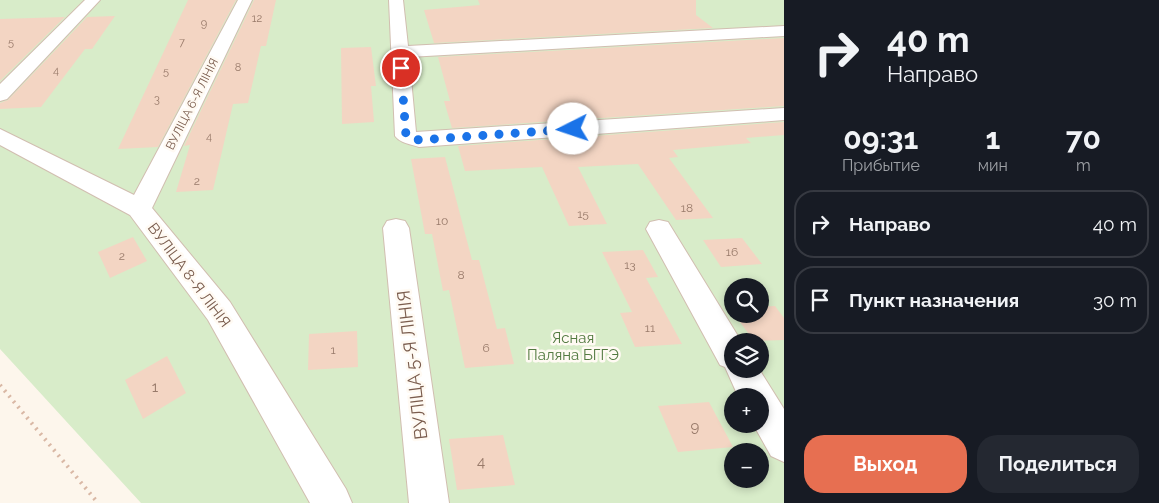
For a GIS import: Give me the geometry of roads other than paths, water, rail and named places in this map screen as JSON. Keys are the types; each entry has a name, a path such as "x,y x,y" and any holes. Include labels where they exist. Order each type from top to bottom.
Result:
{"street":[{"path":"0,95 93,0"},
{"name":"ВУЛІЦА 6-Я ЛІНІЯ","path":"139,209 244,0"},
{"path":"396,0 406,136 419,140 784,114"},
{"path":"400,52 784,31"},
{"name":"ВУЛІЦА 8-Я ЛІНІЯ","path":"0,136 139,209 219,310 332,503"},
{"name":"ВУЛІЦА 5-Я ЛІНІЯ","path":"396,228 428,503"},
{"path":"659,229 724,341"},
{"path":"769,417 784,443"}],"park label":[{"name":"Ясная Паляна БГГЭ","path":"573,346"}]}
